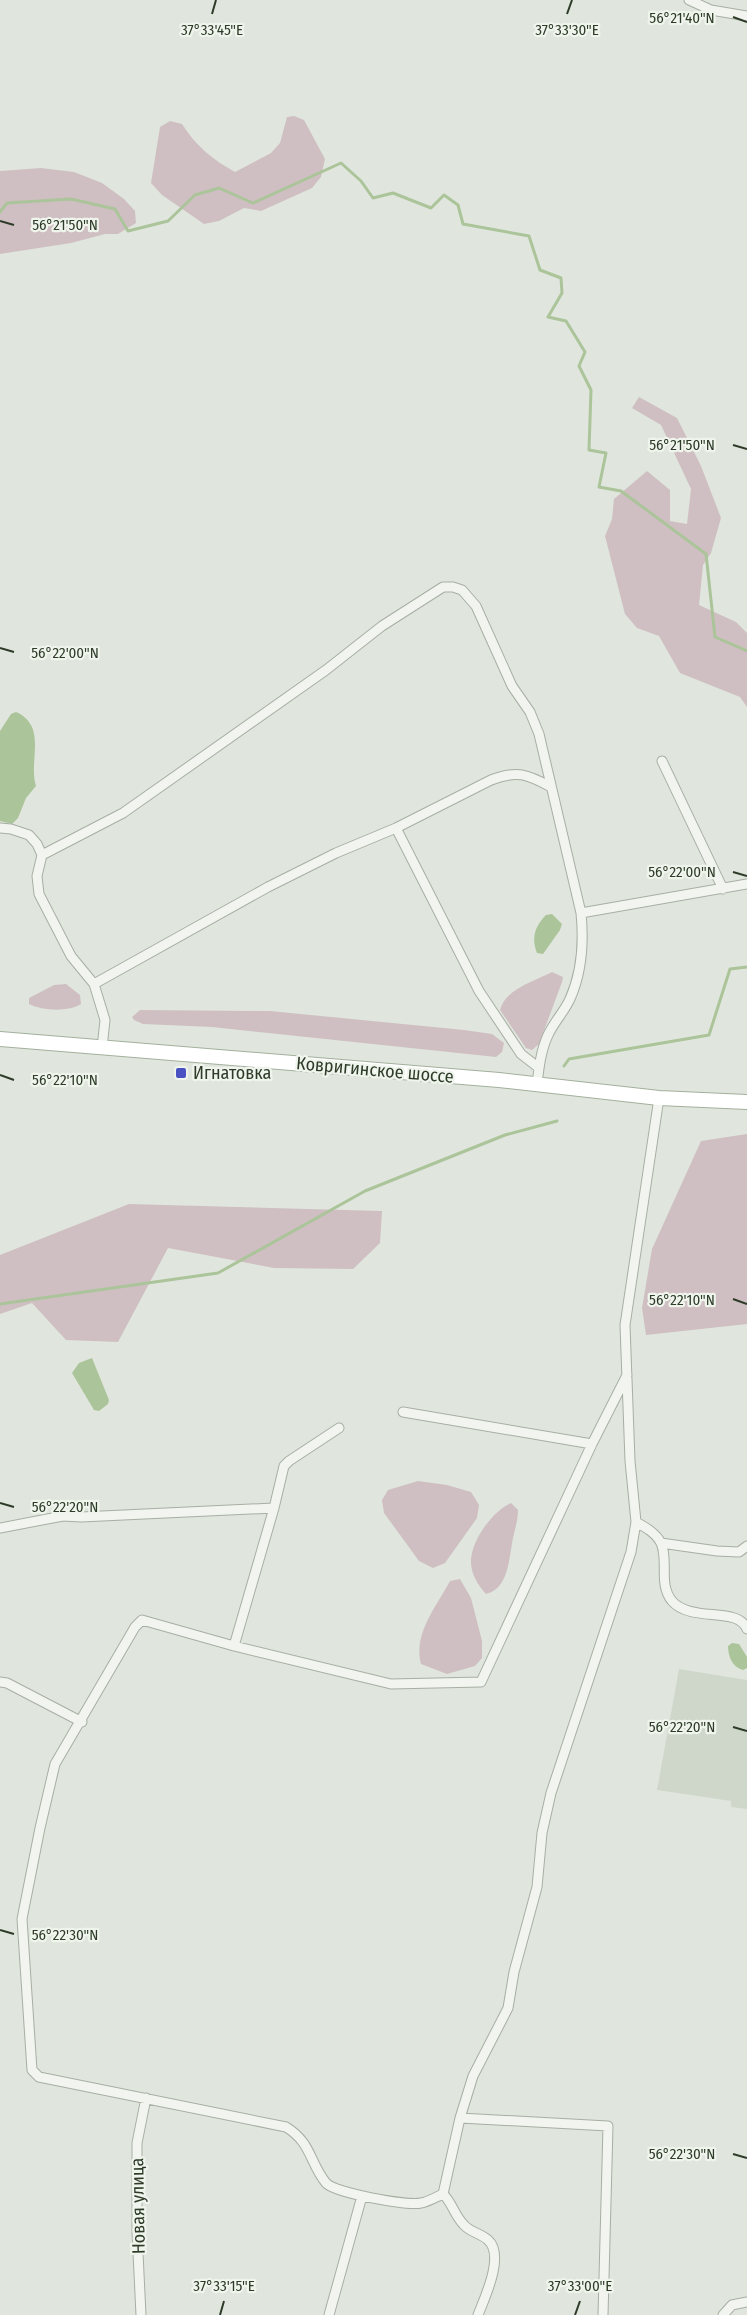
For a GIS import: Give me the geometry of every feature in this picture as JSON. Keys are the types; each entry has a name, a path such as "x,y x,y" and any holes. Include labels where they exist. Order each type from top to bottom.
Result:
{"main road":[{"name":"Ковригинское шоссе","path":"0,1039 500,1080 659,1098"},
{"path":"659,1098 747,1102"}],"street":[{"path":"689,0 711,10 747,16"},
{"path":"42,855 123,813 326,670 382,626 443,587 462,590 476,606 512,686 530,712 539,734 564,831 581,913 584,937 577,981 569,1001 548,1035 537,1084"},
{"path":"662,760 723,889"},
{"path":"94,984 268,887 508,774 521,773 551,787"},
{"path":"0,828 29,835 37,844 42,855 37,876 39,894 71,956 94,984 105,1020 102,1048"},
{"path":"396,828 479,991 521,1054 539,1068"},
{"path":"581,913 747,884"},
{"path":"443,2194 460,2118 473,2076 508,2008 514,1972 537,1887 542,1833 551,1793 631,1552 636,1521 630,1461 625,1325 659,1098"},
{"path":"443,2194 420,2204 362,2196 330,2186 324,2181 298,2135 286,2127 39,2077 33,2070 22,1919 40,1828 56,1764 135,1627 142,1620 234,1646 391,1684 481,1682 592,1444 627,1376"},
{"path":"403,1412 592,1444"},
{"path":"234,1646 284,1466 339,1428"},
{"path":"0,1528 63,1516 274,1508"},
{"path":"636,1521 650,1530 661,1543 665,1589 672,1601 688,1612 734,1618 742,1621 747,1629"},
{"path":"661,1543 739,1552 747,1546"},
{"path":"0,1682 82,1722"},
{"name":"Новая улица","path":"141,2315 137,2232 137,2143 146,2098"},
{"path":"460,2118 608,2126 603,2315"},
{"path":"443,2194 448,2198 455,2215 467,2228 488,2240 494,2248 492,2278 478,2315"},
{"path":"329,2315 362,2196"},
{"path":"723,2315 732,2305 747,2302"}],"shaded area":[{"path":"294,116 304,120 325,159 321,177 312,188 261,211 244,208 219,221 204,224 162,195 151,183 160,127 170,121 182,124 205,151 235,172 271,153 280,143 287,117"},
{"path":"41,168 74,172 102,183 124,199 135,211 136,223 118,234 105,234 71,243 0,254 0,171"},
{"path":"639,397 677,418 701,466 721,518 711,553 703,565 699,605 736,622 747,633 747,707 740,697 680,673 659,636 637,628 625,614 605,536 612,519 614,499 647,471 670,490 670,521 687,524 691,489 661,425 632,408"},
{"path":"16,712 26,718 32,726 36,786 26,798 18,818 12,824 0,821 0,731 11,714"},
{"path":"552,914 562,924 560,930 543,954 537,953 534,937 537,928 546,915"},
{"path":"552,972 563,977 562,982 539,1044 532,1050 526,1048 500,1010 508,996 514,991"},
{"path":"66,984 80,995 81,1004 55,1010 29,1004 29,998 54,985"},
{"path":"140,1010 270,1011 464,1030 492,1034 504,1043 502,1052 496,1057 212,1027 143,1024 132,1017"},
{"path":"747,1134 747,1324 646,1335 642,1308 652,1249 701,1141"},
{"path":"129,1204 382,1211 380,1243 353,1269 274,1268 168,1248 118,1342 66,1340 32,1303 0,1314 0,1255"},
{"path":"92,1358 109,1400 108,1404 99,1411 94,1410 72,1373 79,1363"},
{"path":"418,1481 447,1485 471,1492 479,1505 477,1518 445,1563 433,1568 419,1561 384,1513 382,1500 388,1490"},
{"path":"511,1503 518,1510 518,1514 507,1571 499,1586 486,1594 473,1574 472,1552 479,1535 491,1519"},
{"path":"460,1579 471,1598 482,1641 482,1658 475,1666 447,1674 421,1664 420,1642 427,1621 450,1581"},
{"path":"732,1643 739,1644 747,1657 747,1668 743,1670 731,1661 728,1646"},
{"path":"679,1669 747,1680 747,1809 731,1807 731,1801 657,1790"}],"waterway":[{"path":"0,212 7,203 71,199 115,209 128,231 168,221 195,195 219,188 253,203 341,163 361,181 373,198 393,193 431,208 444,195 458,205 463,224 529,236 540,270 561,278 562,293 548,317 566,321 585,352 579,366 591,390 589,450 606,453 599,487 621,491 706,554 715,637 747,651"},
{"path":"564,1066 569,1059 709,1035 730,969 747,967"},
{"path":"0,1304 218,1273 365,1191 505,1135 557,1121"}],"place":[{"name":"Игнатовка","path":"181,1073"}]}
